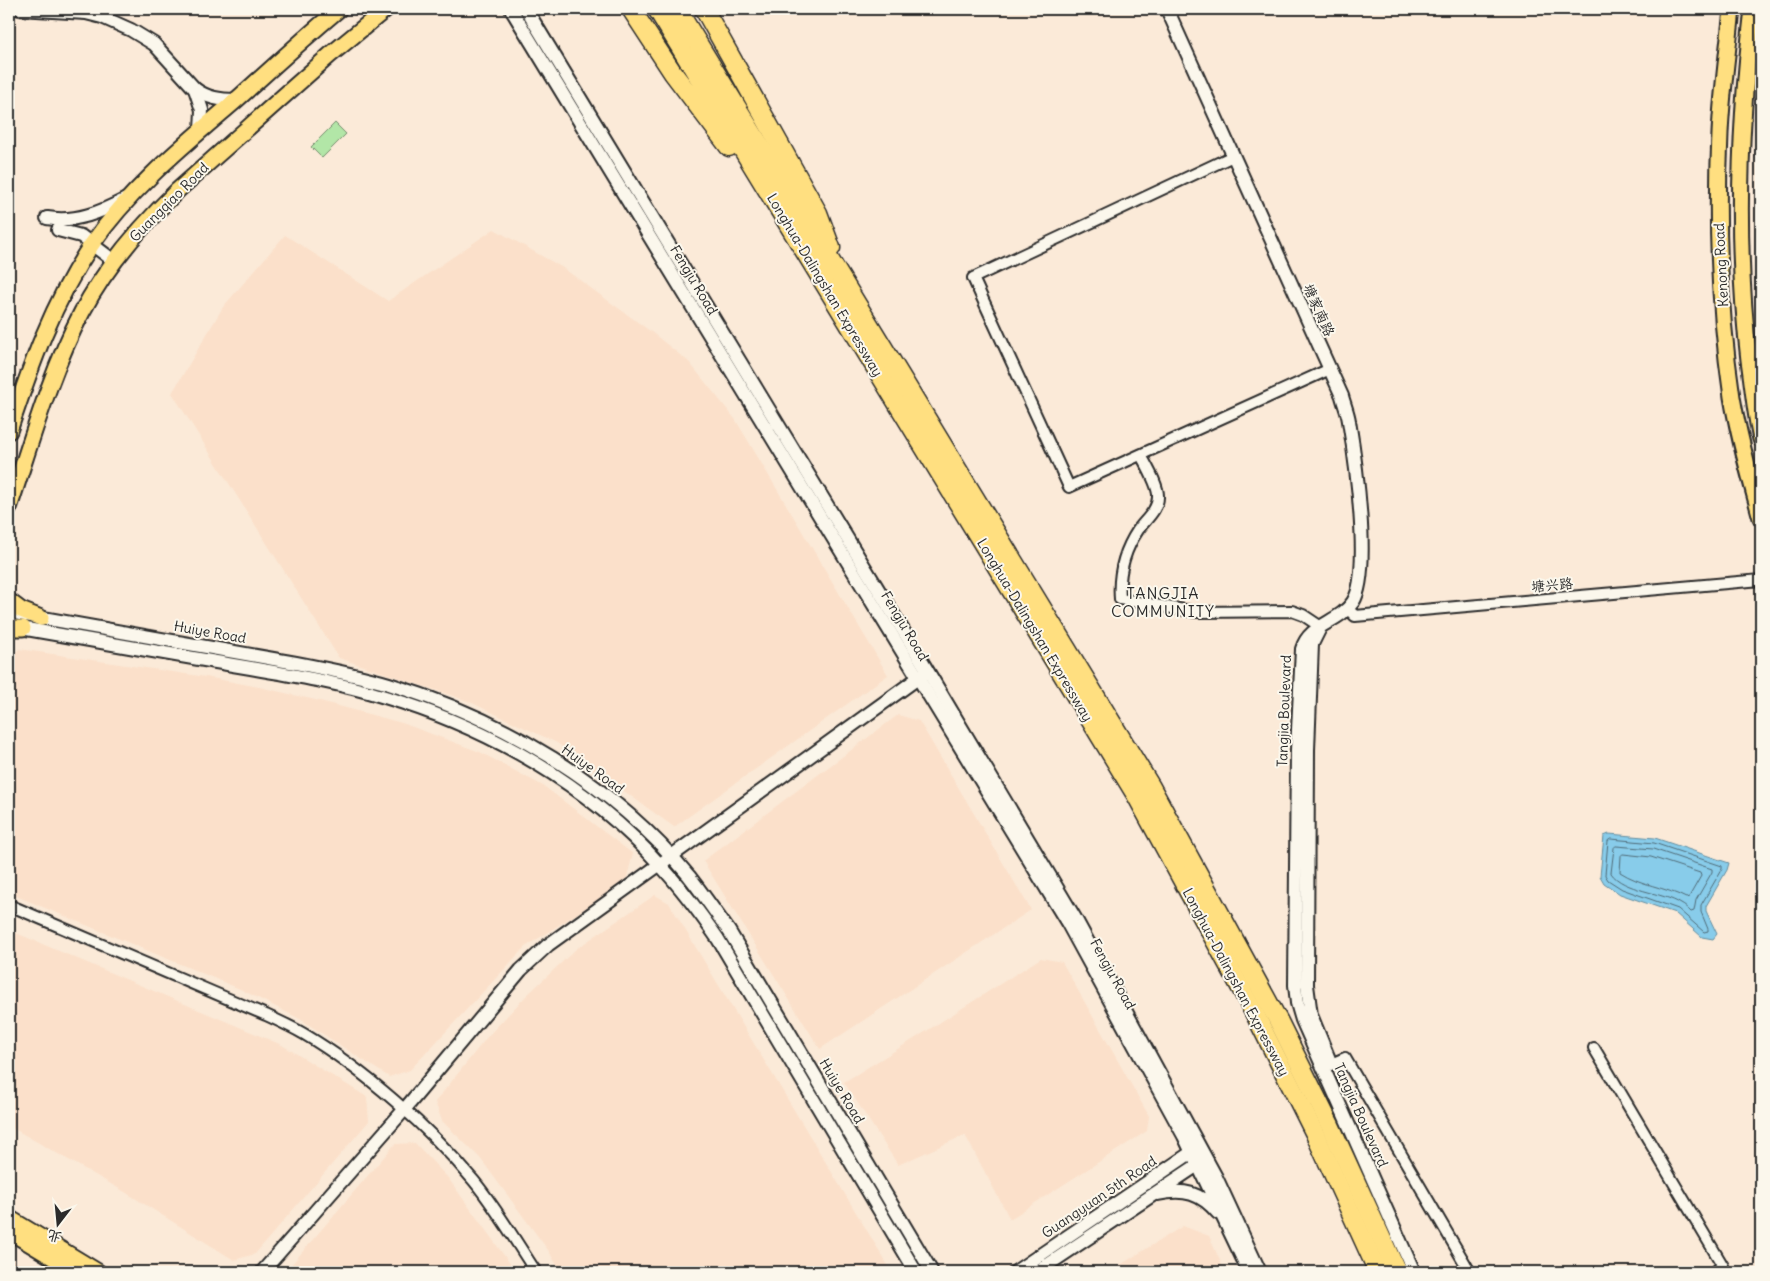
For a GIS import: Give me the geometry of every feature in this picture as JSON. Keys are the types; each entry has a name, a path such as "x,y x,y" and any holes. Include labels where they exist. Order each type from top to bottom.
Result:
{"highway":[{"path":"631,9 673,73 751,177 809,259"},
{"name":"Longhua-Dalingshan Expressway","path":"657,9 809,259 903,396 1150,787 1267,1018 1330,1125 1397,1272"},
{"name":"Longhua-Dalingshan Expressway","path":"676,9 846,288 903,396"},
{"path":"704,9 818,213 846,288"},
{"name":"Longhua-Dalingshan Expressway","path":"1267,1018 1314,1132 1378,1272"}],"main road":[{"name":"Guangqiao Road","path":"9,431 34,355 49,320 92,244 131,197 162,165 339,9"},
{"name":"Guangqiao Road","path":"9,508 68,340 83,310 114,261 154,213 178,190 330,55 386,9"},
{"name":"Kenong Road","path":"1732,9 1720,131 1719,239 1725,343 1738,428 1761,518"},
{"name":"Kenong Road","path":"1753,9 1746,65 1740,176 1741,258 1743,308 1760,429"},
{"path":"9,601 21,610 41,618"},
{"path":"9,1218 98,1272"},
{"path":"9,1231 76,1272"}],"street":[{"path":"20,9 87,11 102,17 131,30 154,44 195,88 207,96 223,100 236,100"},
{"name":"Fengju Road","path":"511,9 1074,918 1260,1272"},
{"name":"Fengju Road","path":"526,9 923,674"},
{"name":"塘家南路","path":"1167,9 1342,396 1349,420 1361,518 1362,572 1355,600 1348,609"},
{"path":"195,88 201,103 202,130"},
{"path":"1233,156 973,278 1069,488 1330,369"},
{"path":"47,218 56,220 82,218 106,210 131,197"},
{"path":"58,230 81,236 114,261"},
{"path":"1738,428 1760,429"},
{"path":"1141,455 1159,496 1157,505 1137,531 1121,566 1120,599 1196,612 1292,611 1321,627 1348,609"},
{"name":"塘兴路","path":"1348,609 1355,616 1761,580"},
{"name":"Huiye Road","path":"9,612 344,672 388,684 431,698 498,727 533,745 564,765 634,820 671,857 688,876 729,931 932,1272"},
{"name":"Huiye Road","path":"14,627 341,685 426,711 492,739 556,776 613,820 660,864 678,884 718,939 916,1272"},
{"name":"Tangjia Boulevard","path":"1321,627 1315,635 1312,644 1308,750 1306,955 1311,1015 1422,1272"},
{"name":"Tangjia Boulevard","path":"1321,627 1308,636 1302,649 1296,779 1295,955 1298,1003 1310,1040 1414,1272"},
{"path":"262,1272 404,1110 521,970 548,945 923,674"},
{"path":"9,905 266,1015 303,1034 339,1057 404,1110 450,1154 498,1214 536,1272"},
{"path":"1594,1048 1723,1266 1714,1272"},
{"path":"1331,1064 1344,1058 1470,1272"},
{"name":"Fengju Road","path":"1200,1157 1227,1225 1249,1272"},
{"name":"Guangyuan 5th Road","path":"1037,1272 1147,1198 1200,1157"},
{"name":"Guangyuan 5th Road","path":"1015,1272 1200,1157"},
{"path":"1147,1198 1160,1193 1175,1191 1191,1193 1207,1201 1227,1225"}],"shaded area":[{"path":"494,229 563,268 650,331 689,362 735,419 888,675 674,827 557,743 468,701 339,658 172,393 223,307 285,235 388,301"},
{"path":"19,649 206,677 259,687 402,723 480,752 545,787 633,854 627,877 615,889 525,947 410,1070 389,1077 300,1019 240,989 9,893 9,659"},
{"path":"898,715 919,721 1031,910 820,1049 703,861"},
{"path":"655,895 669,903 892,1272 561,1272 548,1250 480,1158 442,1121 435,1102 488,1036 525,997 576,949"},
{"path":"9,930 282,1045 367,1097 369,1121 255,1254 234,1260 125,1192 9,1126"},
{"path":"1041,958 1062,962 1149,1116 1147,1131 1010,1219 965,1135 898,1165 844,1082"},
{"path":"415,1143 448,1178 516,1272 285,1272 395,1144"},
{"path":"1183,1226 1209,1236 1225,1272 1109,1272"},
{"path":"9,1258 33,1272 9,1272"}],"green space":[{"path":"335,123 346,134 322,158 311,147"}],"water":[{"path":"1609,834 1655,838 1729,863 1727,870 1706,906 1706,911 1717,934 1713,939 1702,937 1675,913 1620,894 1604,883 1600,876 1604,836"}],"waterway":[{"path":"1758,26 1761,32"}],"district":[{"name":"TANGJIA COMMUNITY","path":"1163,602"}]}
